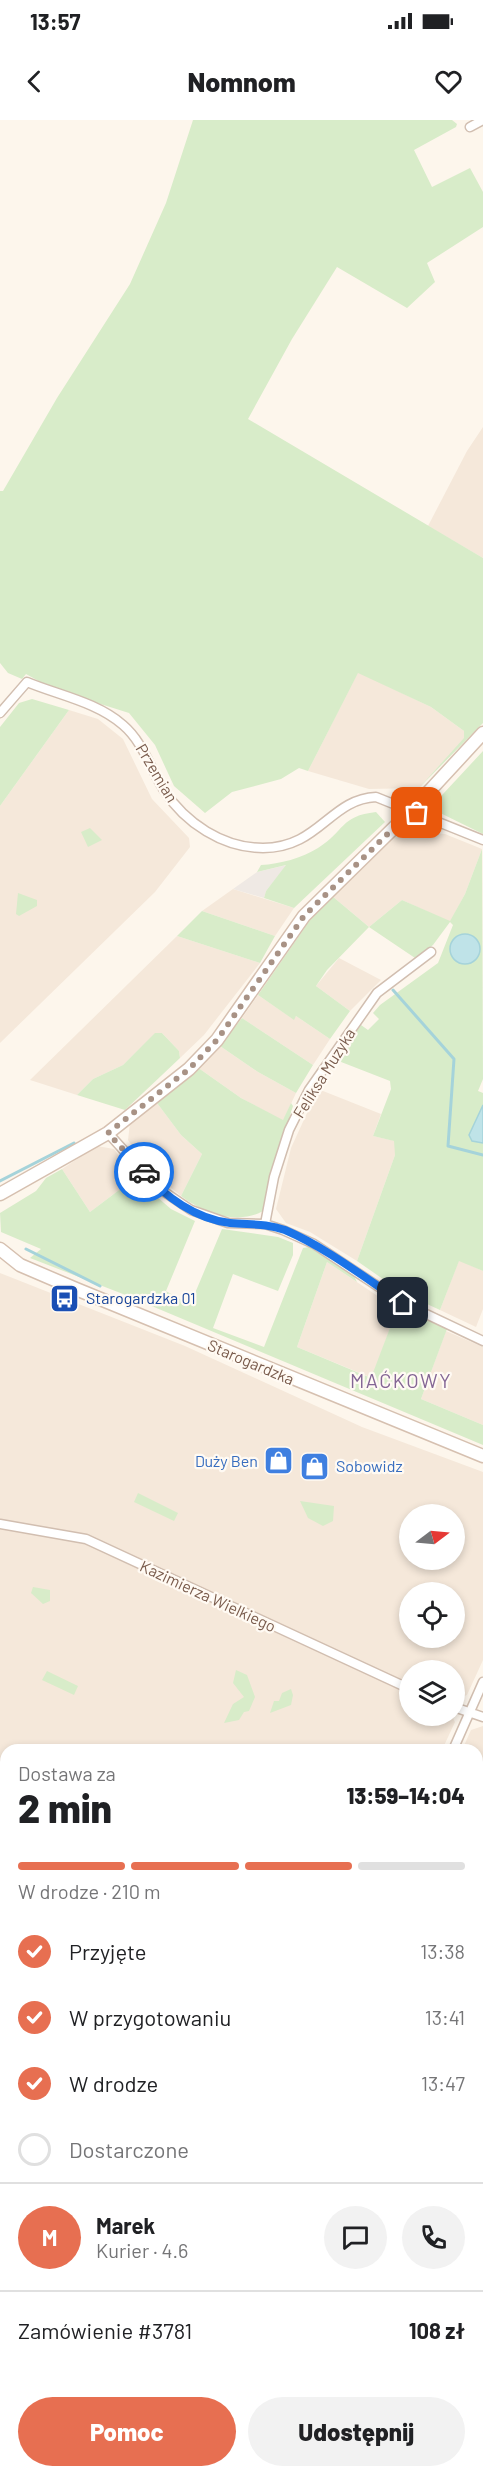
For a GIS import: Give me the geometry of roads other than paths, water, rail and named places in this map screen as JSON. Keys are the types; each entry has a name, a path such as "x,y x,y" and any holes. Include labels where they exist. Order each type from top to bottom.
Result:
{"main road":[{"path":"0,1194 108,1133 189,1069 217,1040 304,916 411,811 483,733"},
{"name":"Starogardzka","path":"0,1249 20,1264 483,1456"},
{"name":"Starogardzka","path":"0,1262 20,1264"}],"street":[{"path":"470,127 482,121"},
{"name":"Przemian","path":"0,712 27,682 100,709 124,725 137,741 164,790 177,808 204,831 235,844 262,848 291,844 304,839 335,813 364,797 382,798 483,840"},
{"name":"Feliksa Muzyka","path":"265,1224 274,1177 289,1130 309,1090 377,993 431,952"},
{"path":"108,1133 171,1199 191,1210 228,1223 265,1224 314,1244 403,1303 483,1341"},
{"name":"Kazimierza Wielkiego","path":"0,1524 86,1539 399,1684"},
{"path":"456,1744 483,1682"},
{"path":"465,1711 483,1717"}],"water":[{"path":"465,934 476,938 480,949 476,960 465,964 454,960 450,949 454,938"},
{"path":"483,1105 483,1143 472,1141 469,1135"}],"waterway":[{"path":"393,990 454,1059 448,1146 483,1155"},
{"path":"0,1181 74,1143"},
{"path":"26,1249 100,1286"}],"place":[{"name":"Starogardzka 01","path":"65,1298"},
{"name":"Duży Ben","path":"279,1461"},
{"name":"Sobowidz","path":"315,1466"}],"district":[{"name":"MAĆKOWY","path":"401,1381"}]}
